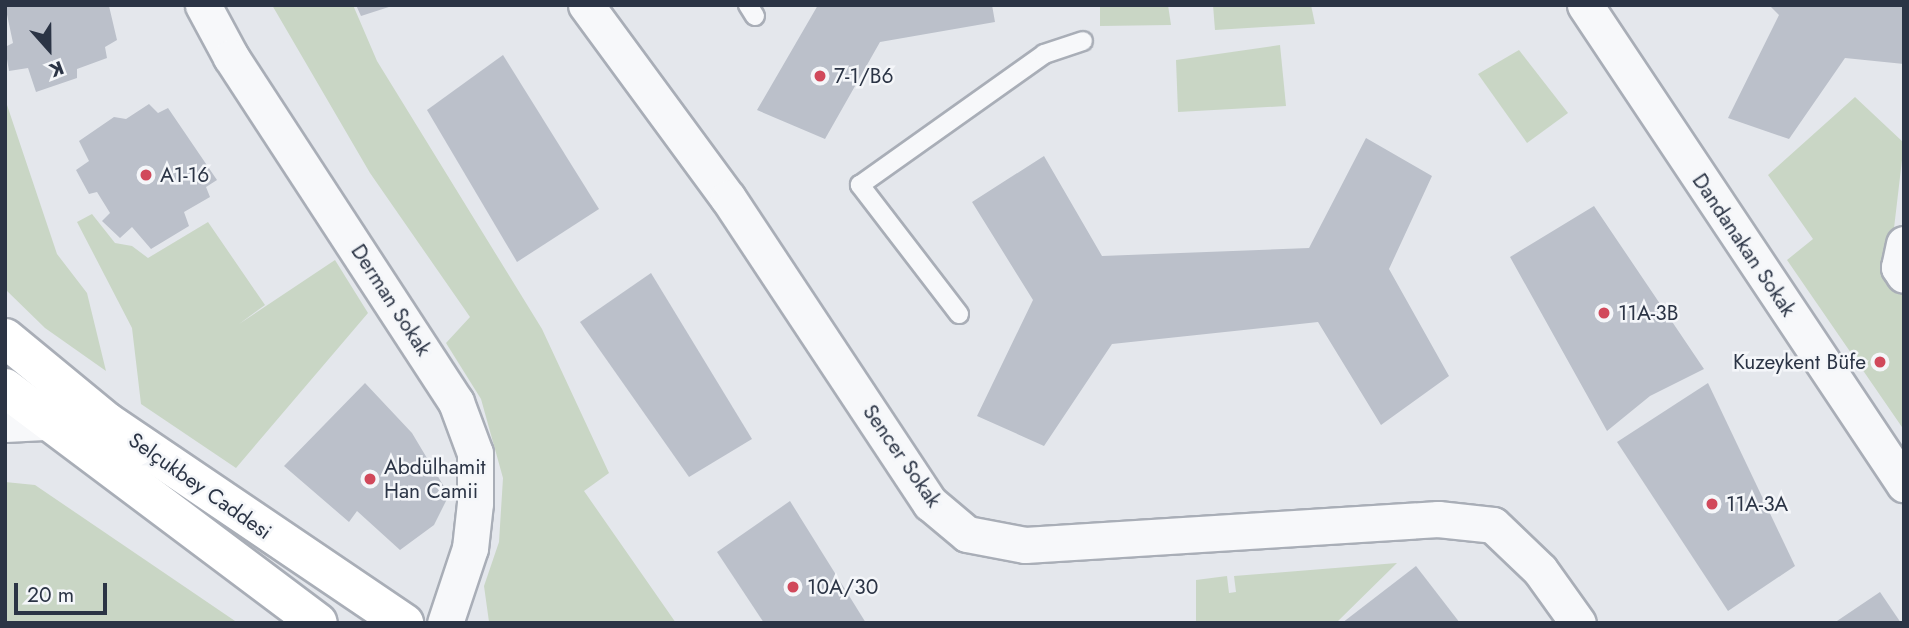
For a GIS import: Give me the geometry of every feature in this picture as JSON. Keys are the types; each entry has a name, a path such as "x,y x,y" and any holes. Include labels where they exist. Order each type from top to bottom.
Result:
{"street":[{"name":"Derman Sokak","path":"203,5 231,57 456,402 475,453 475,503 470,548 445,623"},
{"name":"Sencer Sokak","path":"586,5 728,198 930,503 967,534 1025,545 1438,519 1493,525 1540,570 1578,623"},
{"name":"Dandanakan Sokak","path":"1585,5 1904,484"},
{"path":"1904,244 1899,267 1904,275"},
{"name":"Selçukbey Caddesi","path":"5,338 107,422 404,623"},
{"name":"Selçukbey Caddesi","path":"5,388 44,422 318,623"},
{"path":"5,424 44,422"},
{"path":"86,453 107,422"}],"lane":[{"path":"959,314 860,185 1044,54 1083,41"}],"green space":[{"path":"272,5 353,5 377,61 542,329 609,473 584,491 676,623 489,622 484,586 499,542 503,478 481,399 446,343 470,317 370,173"},
{"path":"1100,5 1168,5 1171,25 1100,26"},
{"path":"1213,5 1311,5 1315,24 1215,30"},
{"path":"1280,45 1286,106 1178,112 1176,60"},
{"path":"1519,50 1568,113 1527,143 1478,74"},
{"path":"1855,97 1904,143 1889,271 1904,296 1904,430 1787,260 1813,239 1768,175"},
{"path":"5,99 57,254 87,293 106,371 45,328 5,289"},
{"path":"92,214 115,243 132,246 148,258 208,222 265,305 239,324 335,260 368,313 236,468 141,404 132,328 77,222"},
{"path":"5,482 35,485 238,623 5,623"},
{"path":"1397,563 1336,623 1196,623 1196,580 1227,576 1229,593 1236,592 1234,576"}],"building":[{"path":"5,5 109,6 117,40 105,47 107,58 77,69 77,78 36,92 28,68 9,71 5,47 13,43"},
{"path":"356,5 392,5 392,6 361,16"},
{"name":"7-1/B6","path":"818,5 992,5 995,22 880,42 825,139 757,110"},
{"path":"1769,5 1904,5 1904,64 1845,58 1789,139 1728,118 1779,15"},
{"path":"503,55 599,209 517,262 427,110"},
{"name":"A1-16","path":"149,104 158,113 168,108 217,180 206,187 210,197 184,212 189,226 151,249 132,227 120,238 102,221 110,213 97,192 89,194 76,170 89,161 79,141 114,117 126,119"},
{"path":"1366,138 1432,176 1389,269 1449,376 1381,425 1318,322 1112,344 1044,446 977,416 1033,300 972,202 1044,156 1102,256 1309,248"},
{"name":"11A-3B","path":"1594,206 1704,369 1650,396 1607,431 1510,257"},
{"path":"651,273 752,439 689,477 580,322"},
{"name":"Abdülhamit Han Camii","path":"365,383 412,433 449,495 434,525 400,550 357,511 349,522 284,466"},
{"name":"11A-3A","path":"1708,383 1795,566 1728,611 1617,442"},
{"name":"10A/30","path":"790,501 866,623 764,623 717,552"},
{"path":"1416,566 1460,623 1342,623"},
{"path":"1880,592 1901,623 1834,623"}],"place":[{"name":"7-1/B6","path":"820,76"},
{"name":"A1-16","path":"146,175"},
{"name":"11A-3B","path":"1604,313"},
{"name":"Kuzeykent Büfe","path":"1880,362"},
{"name":"Abdülhamit Han Camii","path":"370,479"},
{"name":"11A-3A","path":"1712,504"},
{"name":"10A/30","path":"793,587"}]}
